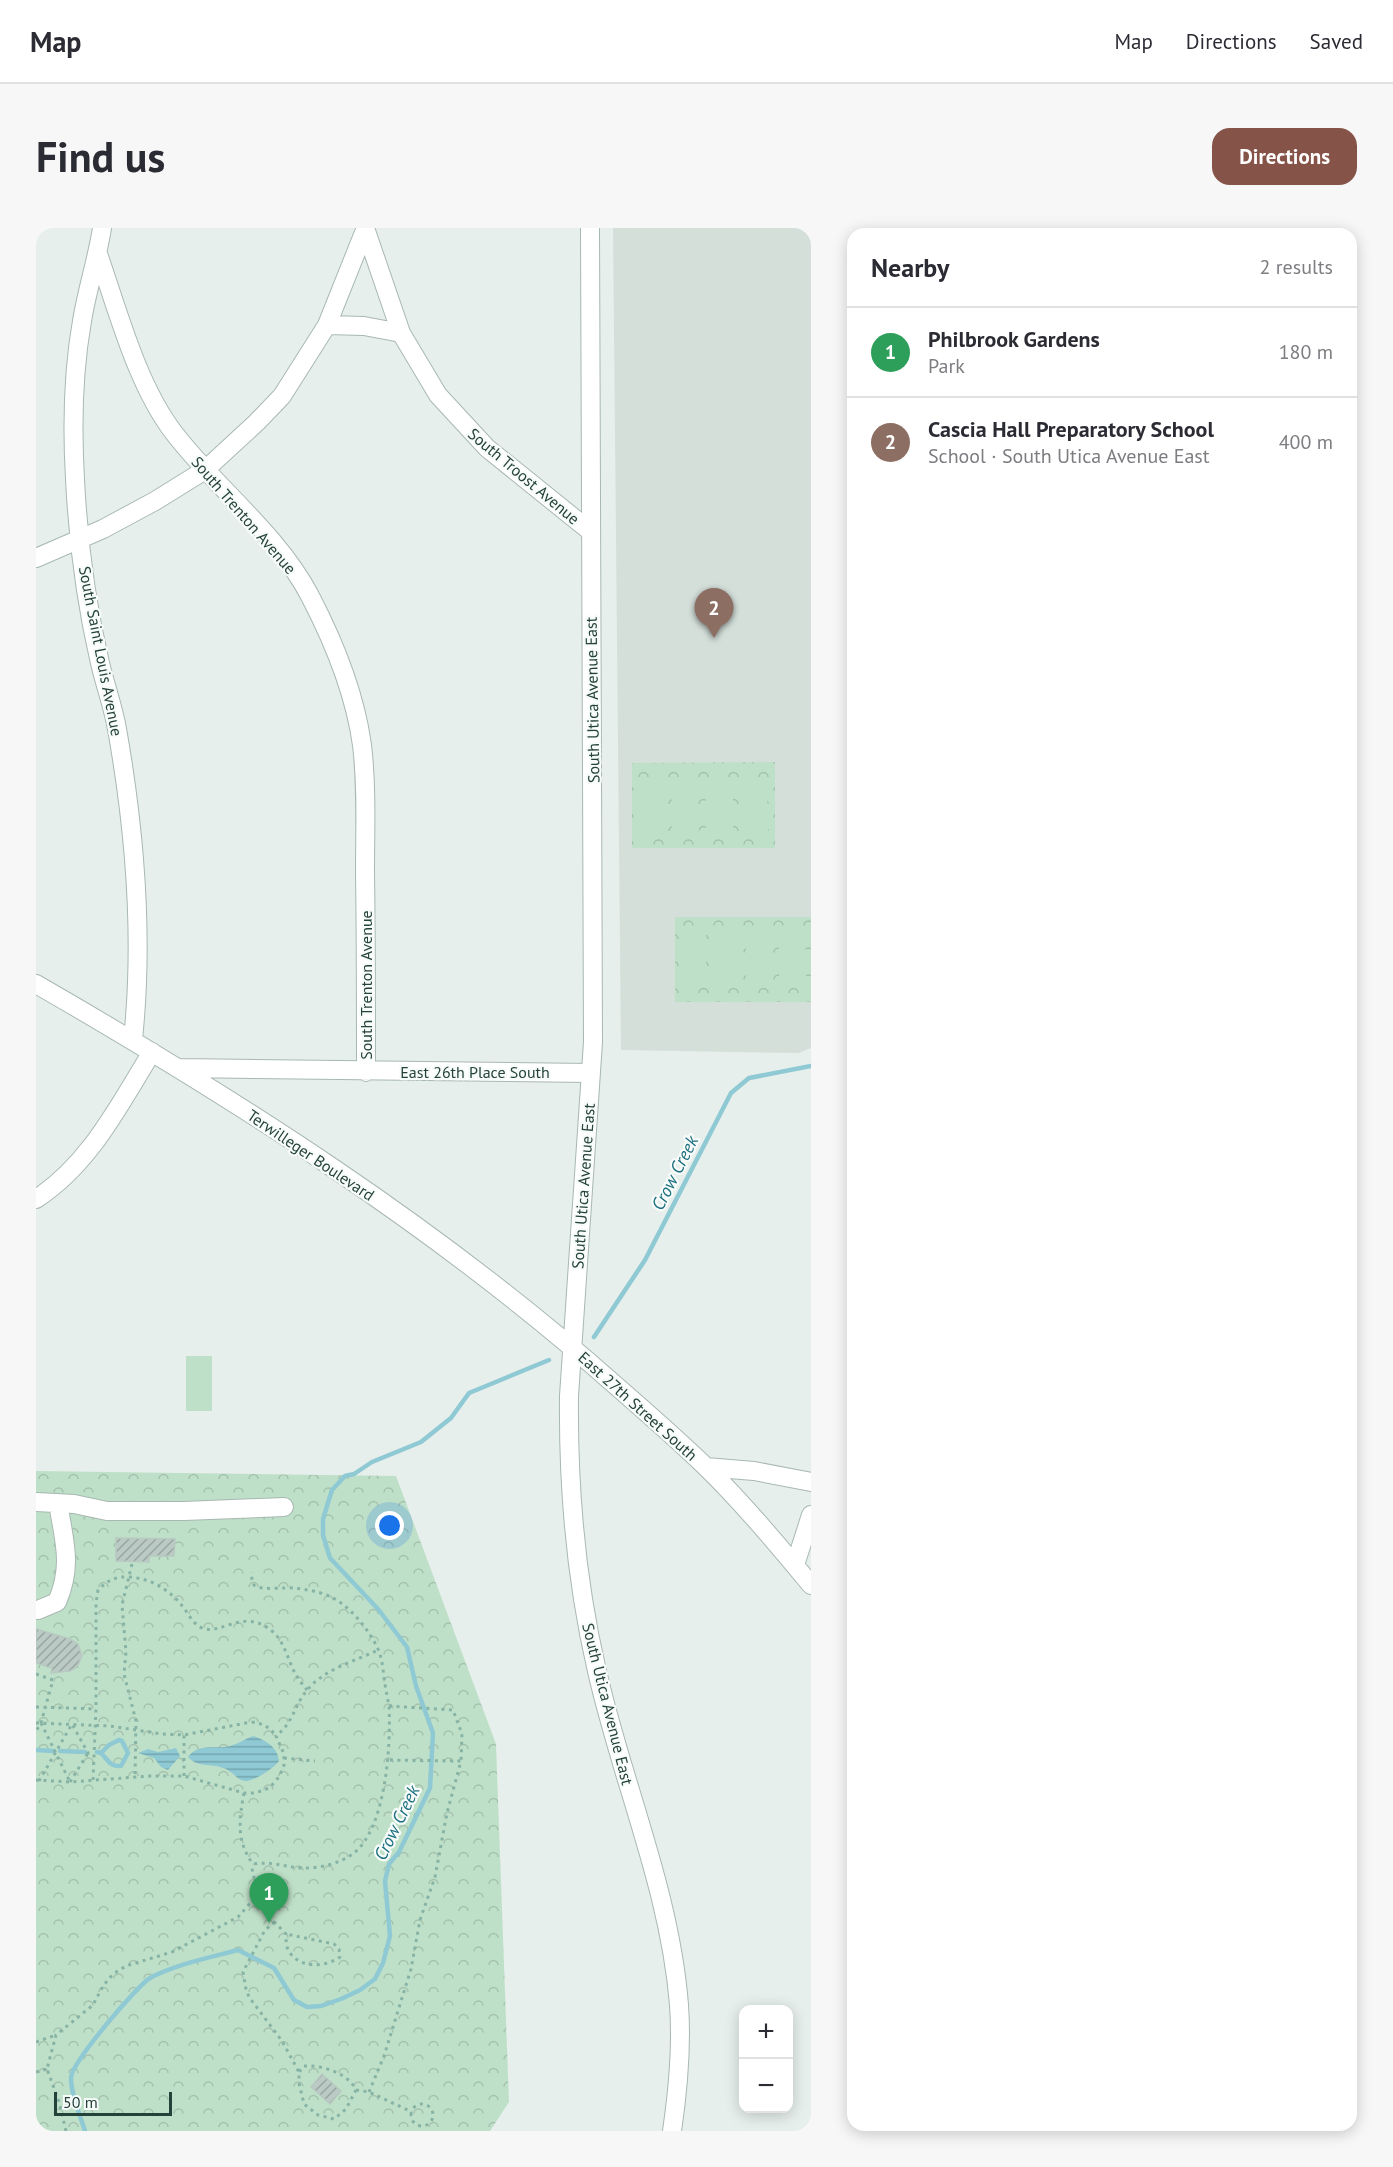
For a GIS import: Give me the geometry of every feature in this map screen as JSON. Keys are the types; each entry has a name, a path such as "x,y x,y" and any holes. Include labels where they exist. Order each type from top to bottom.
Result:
{"street":[{"name":"South Saint Louis Avenue","path":"102,228 82,321 74,401 75,479 89,609 116,725 126,781 133,848 138,907 138,963 133,1039"},
{"name":"South Utica Avenue East","path":"590,228 593,1052 568,1396 569,1451 577,1553 597,1670 668,1929 673,1960 679,2005 679,2059 678,2096 672,2131"},
{"name":"South Troost Avenue","path":"364,229 401,333 438,395 487,448 590,531"},
{"path":"36,558 81,539 155,501 205,470 258,422 282,396 327,325 364,229"},
{"name":"South Trenton Avenue","path":"98,255 137,364 152,398 173,432 282,554 309,594 334,644 350,694 362,745 365,803 366,1072"},
{"path":"327,325 364,326 401,333"},
{"name":"Terwilleger Boulevard","path":"36,984 180,1068 355,1183 454,1253 572,1346"},
{"path":"36,1199 70,1172 86,1154 105,1128 152,1052"},
{"name":"East 26th Place South","path":"180,1068 591,1073"},
{"name":"East 27th Street South","path":"572,1346 706,1467 754,1471 811,1482"},
{"path":"706,1467 811,1585"},
{"path":"36,1502 74,1504 107,1511 284,1508"},
{"path":"38,1610 57,1602 65,1583 67,1564 58,1503"},
{"path":"795,1565 811,1515"}],"path":[{"path":"132,1564 122,1605 126,1652 124,1674 134,1711 136,1731 135,1778"},
{"path":"252,1572 252,1580 261,1588 283,1587 308,1590 321,1593 342,1603 368,1632 379,1650 389,1706 388,1760 375,1825 362,1845 352,1854 331,1864 315,1867 302,1868 269,1862 253,1864"},
{"path":"93,1780 96,1603 98,1590 113,1578 142,1578 157,1584 179,1602 193,1622 202,1628 209,1629 234,1622 248,1621 272,1630 279,1638 297,1677 307,1690"},
{"path":"276,1736 287,1728 307,1690 327,1674 379,1650"},
{"path":"36,1674 54,1680 36,1731"},
{"path":"369,2092 384,2056 411,1969 420,1920 435,1877 447,1813 461,1761 462,1734 453,1710 389,1706"},
{"path":"36,1707 96,1709"},
{"path":"37,1780 70,1782 184,1776 244,1793 265,1790 279,1778 284,1765 284,1758 276,1736 270,1728 261,1723 251,1722 184,1735 95,1725 38,1723"},
{"path":"38,1723 56,1752 70,1782"},
{"path":"37,1780 72,1724"},
{"path":"72,1724 88,1753"},
{"path":"184,1735 184,1776"},
{"path":"88,1753 94,1753"},
{"path":"70,1782 88,1753"},
{"path":"284,1758 315,1761"},
{"path":"388,1760 461,1761"},
{"path":"36,1774 37,1780"},
{"path":"36,2042 56,2035 93,2005 103,1986 113,1974 126,1965 172,1952 196,1941 238,1917 253,1900 256,1882 252,1873 253,1864 245,1853 240,1834 239,1819 244,1793"},
{"path":"253,1900 286,1934 334,1944 339,1949 340,1957 320,1965 304,1962 291,1954 286,1934"},
{"path":"275,1922 265,1930 243,1972 249,1997 282,2041 299,2072 304,2104 318,2115 334,2119 346,2109 356,2090"},
{"path":"56,2035 47,2069 66,2131"},
{"path":"299,2072 304,2066 316,2066 352,2082 356,2090"},
{"path":"36,2072 47,2069"},
{"path":"356,2090 369,2092 411,2112"},
{"path":"419,2105 426,2106 432,2111 431,2121 426,2126 418,2126 413,2122 411,2112 419,2105"}],"shaded area":[{"path":"613,228 811,228 811,1048 799,1053 621,1050"}],"green space":[{"path":"775,762 775,848 632,848 632,763"},
{"path":"672,778 698,778 699,835 672,835"},
{"path":"706,778 733,778 733,834 706,834"},
{"path":"741,778 767,778 768,834 741,834"},
{"path":"638,779 664,779 664,835 638,835"},
{"path":"675,917 811,917 811,1002 675,1002"},
{"path":"679,930 706,930 706,987 680,987"},
{"path":"713,930 739,930 740,987 713,987"},
{"path":"746,930 773,930 773,987 746,987"},
{"path":"779,930 805,930 806,987 779,987"},
{"path":"186,1356 212,1356 212,1411 186,1411"},
{"path":"36,1471 396,1476 496,1744 509,2102 490,2131 36,2131"}],"water":[{"path":"253,1736 273,1748 279,1761 269,1770 251,1780 244,1781 226,1769 196,1763 188,1757 192,1752 202,1748 230,1746"},
{"path":"176,1748 180,1756 168,1770 161,1767 154,1758 138,1753 148,1749 158,1752"}],"building":[{"path":"116,1538 175,1539 174,1556 149,1556 149,1562 116,1561"},
{"path":"36,1629 70,1639 78,1644 82,1656 77,1667 70,1671 51,1673 52,1668 36,1663"},
{"path":"322,2074 341,2091 330,2104 311,2087"}],"waterway":[{"name":"Crow Creek","path":"594,1337 645,1260 731,1093 749,1078 811,1066"},
{"name":"Crow Creek","path":"85,2131 72,2091 71,2078 74,2070 106,2025 132,1995 150,1978 159,1973 238,1950 274,1968 294,2000 307,2007 321,2006 341,1999 360,1990 375,1979 383,1963 390,1936 385,1881 389,1864 399,1852 430,1788 433,1733 416,1686 407,1647 378,1609 330,1558 323,1535 323,1519 332,1490 345,1476 354,1474 372,1462 421,1442 451,1418 469,1393 549,1360"},
{"path":"97,1752 117,1766 121,1766 128,1753 122,1741 119,1740 109,1745 101,1753"},
{"path":"36,1750 54,1751"},
{"path":"60,1751 85,1752"}],"place":[{"name":"Cascia Hall Preparatory School","path":"714,638"},
{"name":"Philbrook Gardens","path":"269,1923"}]}
